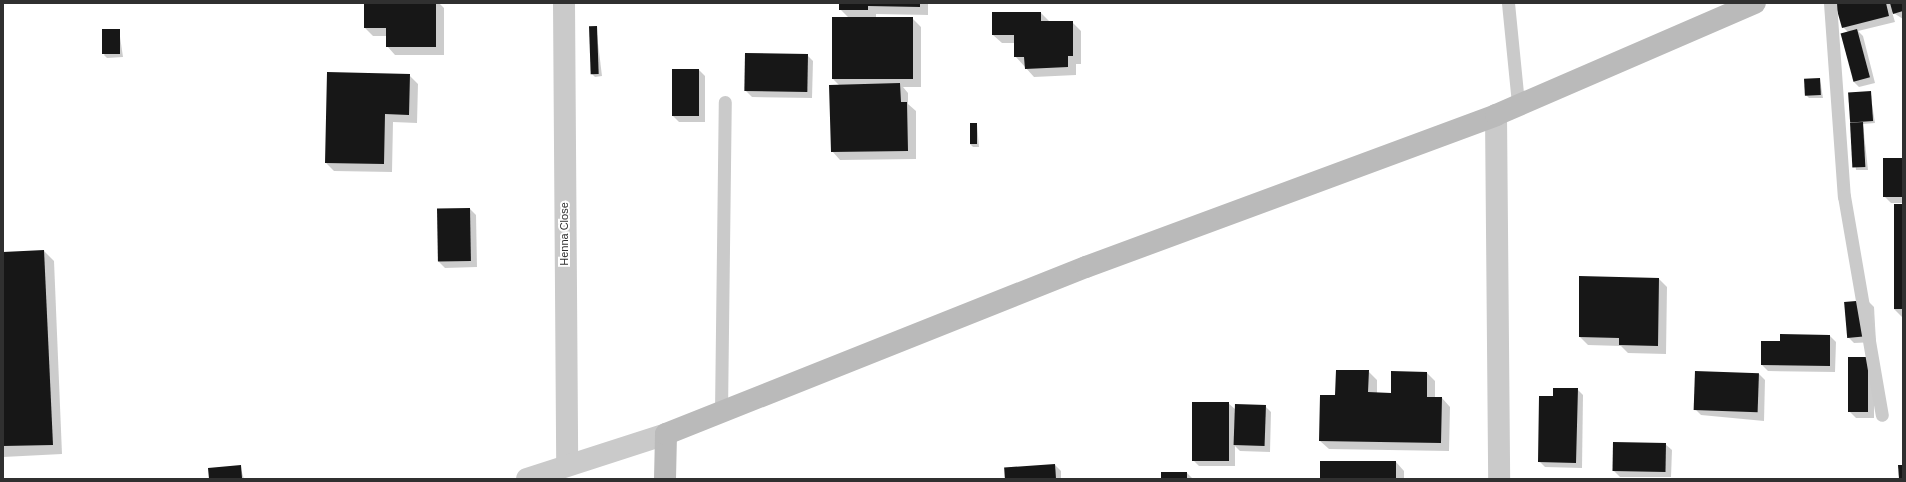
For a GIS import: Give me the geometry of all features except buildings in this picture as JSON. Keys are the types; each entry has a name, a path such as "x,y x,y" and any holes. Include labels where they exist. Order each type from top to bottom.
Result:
{"street":[{"name":"Henna Close","path":"564,3 567,464"},
{"path":"527,479 567,464 666,434 1086,267 1496,114 1755,3"},
{"path":"1496,114 1499,479"},
{"path":"665,479 666,434"}],"lane":[{"path":"1508,3 1518,104"},
{"path":"1830,3 1844,196 1882,415"},
{"path":"721,412 725,102"}]}
